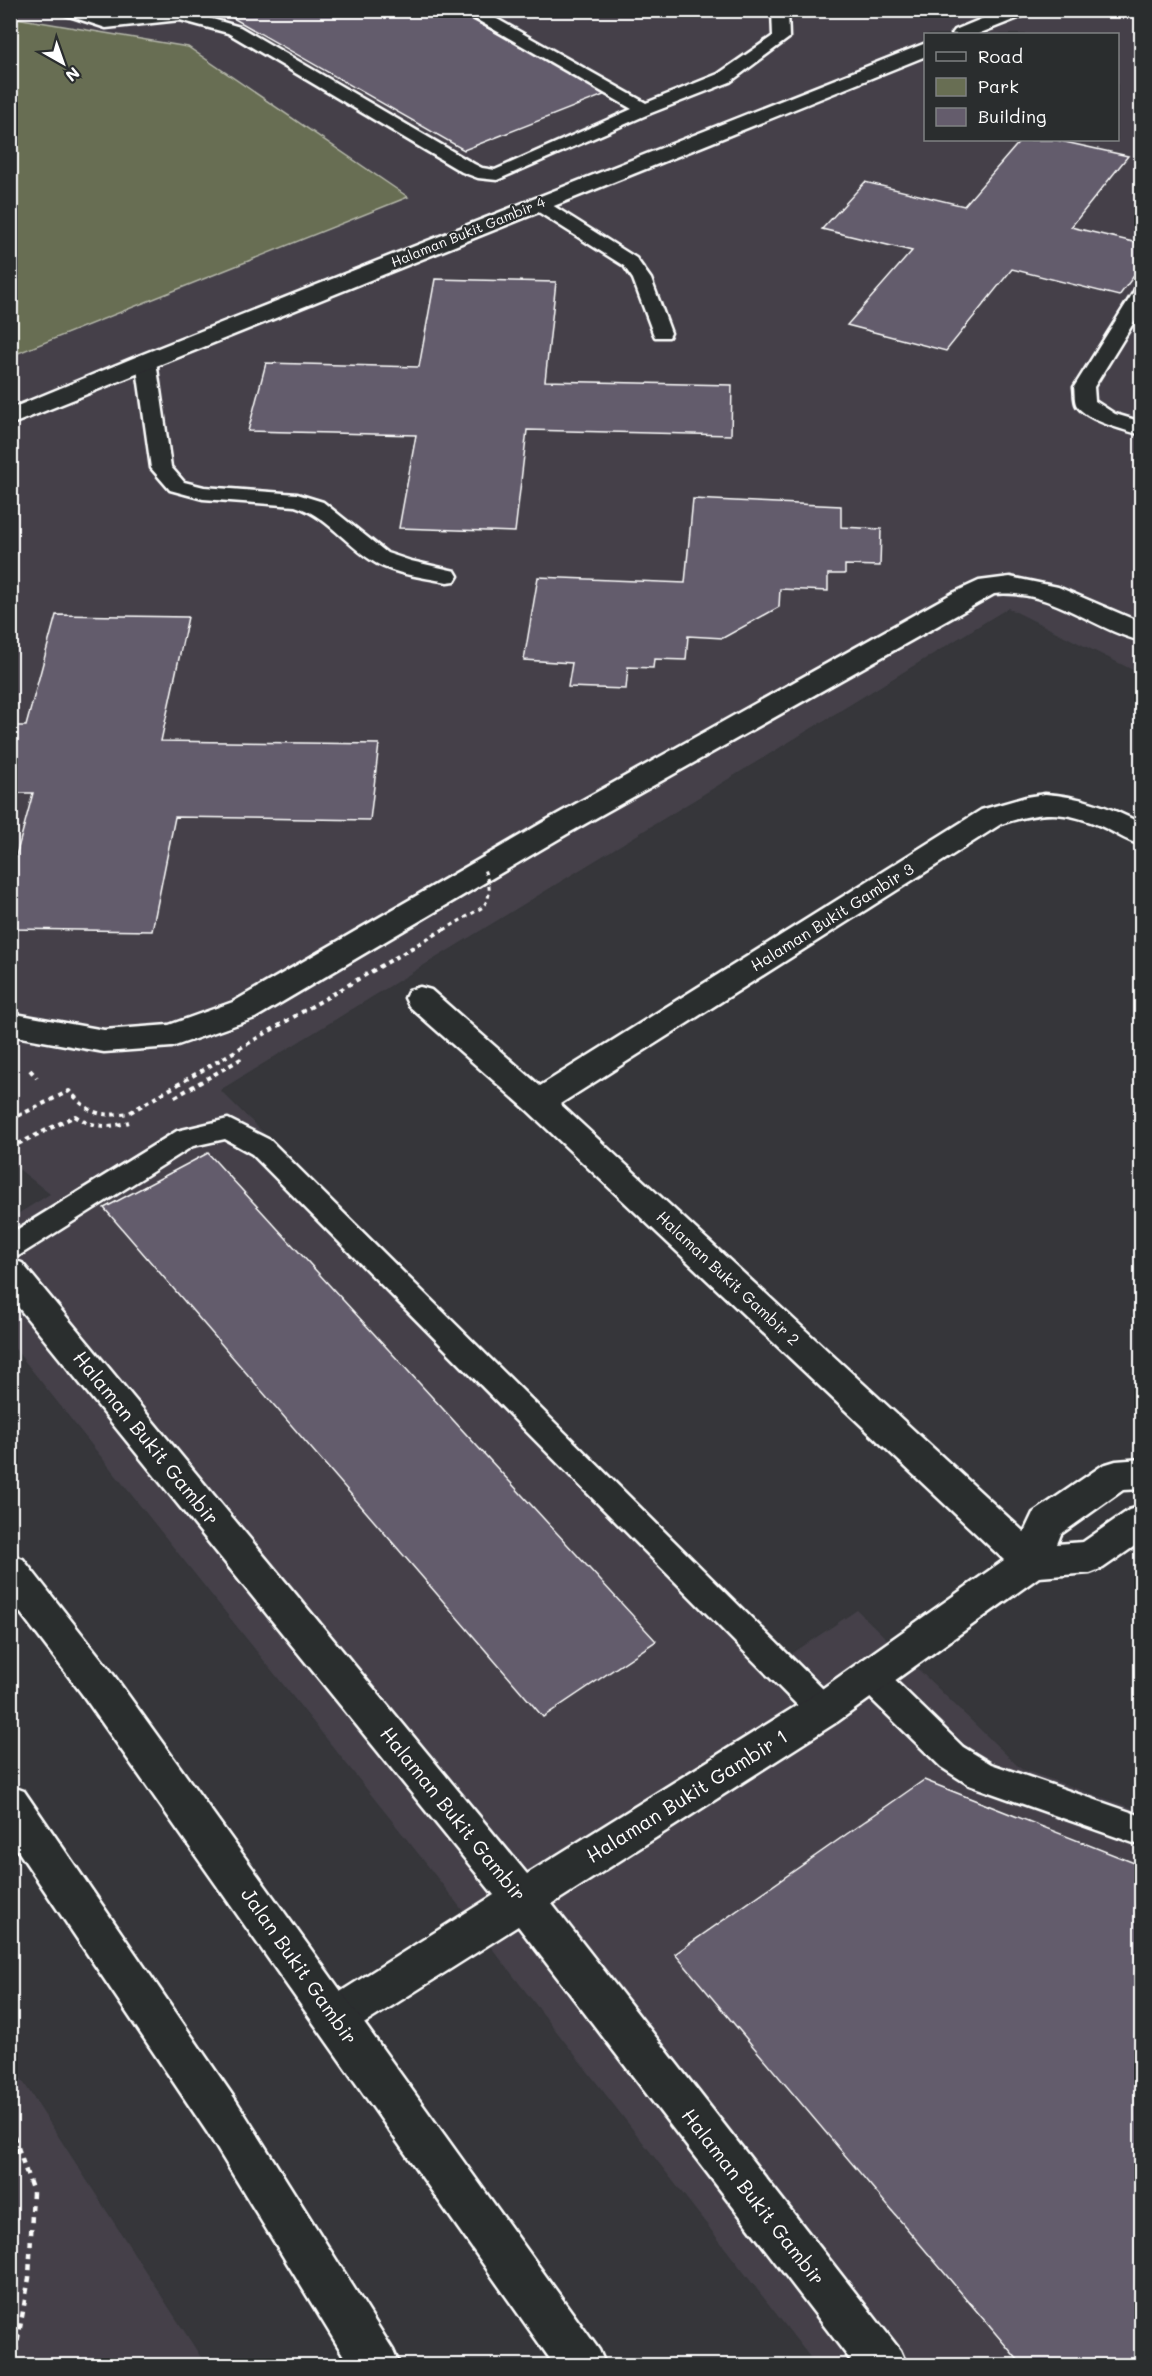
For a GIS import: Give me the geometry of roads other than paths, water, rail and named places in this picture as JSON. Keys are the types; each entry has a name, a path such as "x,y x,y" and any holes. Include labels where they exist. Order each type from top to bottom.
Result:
{"street":[{"path":"964,33 1021,10"},
{"name":"Halaman Bukit Gambir 4","path":"10,418 146,361 924,50"},
{"path":"10,1024 104,1041 172,1036 244,1010 484,869 962,599 992,586 1026,586 1056,596 1142,633"},
{"name":"Halaman Bukit Gambir 3","path":"538,1102 991,817 1034,805 1074,806 1113,820 1142,836"},
{"name":"Halaman Bukit Gambir 2","path":"420,998 538,1102 1031,1562"},
{"name":"Halaman Bukit Gambir","path":"10,1272 523,1900 884,2366"},
{"path":"1142,1474 1116,1476 1046,1524 1031,1562 1090,1557 1142,1521"},
{"name":"Halaman Bukit Gambir 1","path":"336,2018 823,1710 1031,1562"},
{"name":"Jalan Bukit Gambir","path":"10,1570 96,1682 557,2325 583,2366"},
{"path":"10,1804 222,2117 377,2366"}],"lane":[{"path":"66,10 106,23 180,15 234,30 478,173 497,175 645,109 724,78 781,38 780,10"},
{"path":"468,10 645,109"},
{"path":"538,204 630,262 642,279 662,333"},
{"path":"1142,293 1084,387 1085,403 1108,418 1142,429"},
{"path":"146,361 161,468 177,486 203,492 297,500 316,506 380,557 404,566 447,576"},
{"path":"10,1248 186,1138 228,1129 261,1147 823,1710"},
{"path":"870,1677 951,1758 981,1775 1142,1831"}]}
